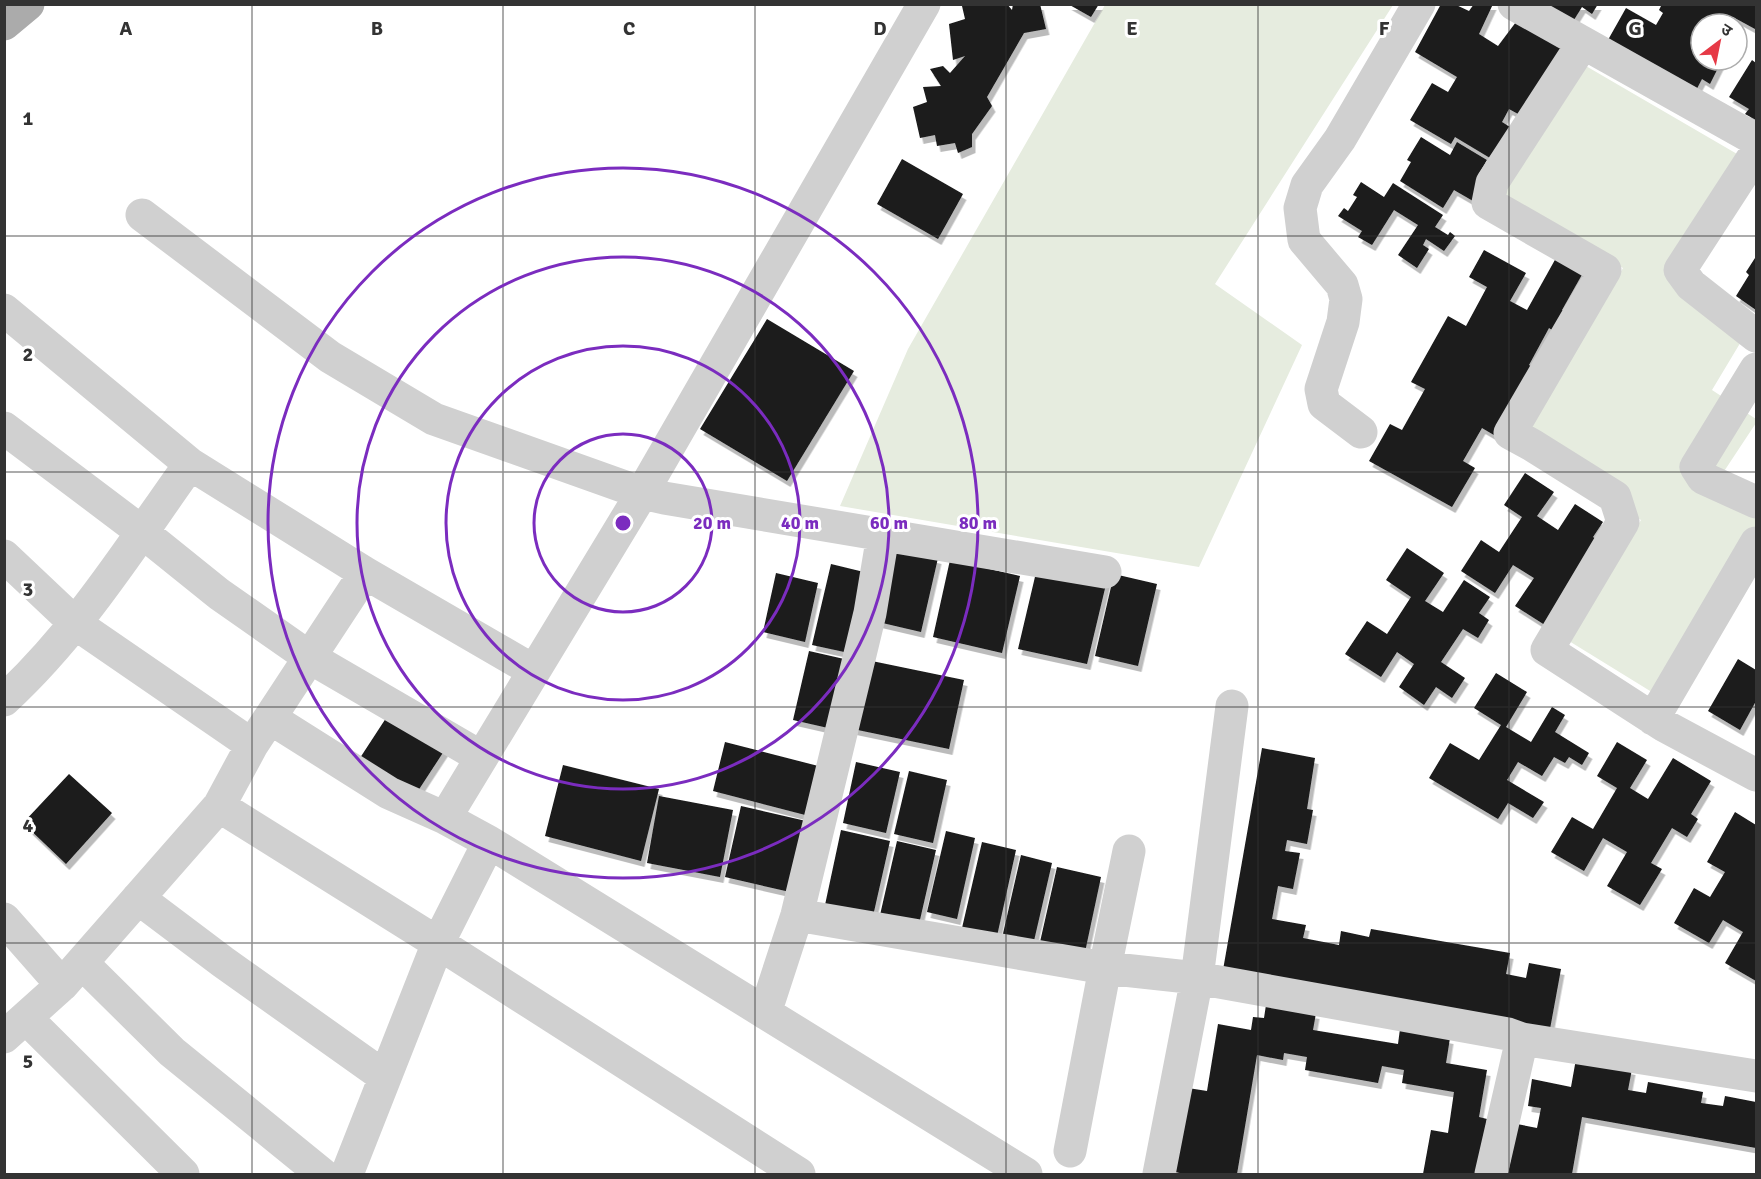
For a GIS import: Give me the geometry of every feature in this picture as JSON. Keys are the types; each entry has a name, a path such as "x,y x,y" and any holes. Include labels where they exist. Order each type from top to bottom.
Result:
{"main road":[{"path":"4,24 28,4"}],"street":[{"path":"445,818 642,493 924,4"},
{"path":"1361,432 1324,404 1321,389 1343,322 1346,299 1342,285 1304,240 1300,208 1307,185 1340,139 1419,4"},
{"path":"1514,4 1753,138 1756,147"},
{"path":"1583,43 1492,183 1488,203 1605,270 1510,433 1615,497 1623,522 1547,650 1653,719 1756,775"},
{"path":"1756,153 1680,270 1690,285 1756,336"},
{"path":"142,215 330,357 434,419 642,493 1105,572"},
{"path":"4,310 190,464 364,573 534,671"},
{"path":"1756,369 1696,467 1703,478 1756,502"},
{"path":"4,428 142,532 219,594 309,657 481,758"},
{"path":"9,687 76,624 190,464"},
{"path":"765,1013 797,915 870,613 884,535"},
{"path":"1653,719 1756,543"},
{"path":"4,556 76,624 252,745"},
{"path":"183,1174 15,1027 72,974 219,806 252,745 364,573"},
{"path":"1159,1174 1197,978 1232,706"},
{"path":"270,718 389,793 445,818 489,842 1026,1174"},
{"path":"219,806 799,1174"},
{"path":"347,1174 438,943 489,842"},
{"path":"1070,1151 1129,851"},
{"path":"138,898 223,962 386,1077"},
{"path":"797,915 1105,968 1197,978 1508,1034 1522,1039 1756,1076"},
{"path":"4,919 322,1174"},
{"path":"1491,1174 1522,1039"}],"shaded area":[{"path":"1105,5 1393,5 1215,284 1302,345 1199,567 840,506 908,349"},
{"path":"1579,62 1756,165 1680,286 1742,340 1712,390 1756,419 1756,423 1711,491 1756,518 1756,556 1668,702 1569,641 1641,520 1521,446 1623,268 1495,200"}],"building":[{"path":"1007,4 1012,10 1013,4 1040,4 1046,29 1024,33 987,97 992,106 972,134 972,147 958,153 955,143 937,146 935,135 920,138 913,107 927,102 923,87 941,86 930,69 943,66 950,73 965,56 953,60 949,24 965,19 962,6"},
{"path":"1068,4 1099,4 1091,17"},
{"path":"1441,4 1454,4 1469,11 1474,4 1493,4 1479,34 1498,46 1519,18 1567,41 1520,115 1509,109 1502,122 1513,129 1490,158 1455,137 1451,144 1410,120 1432,83 1448,92 1457,77 1415,52"},
{"path":"1542,4 1598,4 1592,14 1582,7 1572,23"},
{"path":"1662,4 1756,4 1756,27 1755,29 1749,26 1749,12 1689,12 1689,72 1716,72 1710,84 1702,79 1693,96 1604,47 1626,8 1656,25 1663,13 1659,10"},
{"path":"1752,60 1756,63 1756,120 1745,114 1749,109 1729,97 1745,72 1749,72"},
{"path":"1421,137 1450,155 1457,142 1487,160 1477,177 1484,182 1473,201 1454,190 1443,208 1400,181 1411,162 1407,160"},
{"path":"902,159 963,194 938,239 877,204"},
{"path":"1361,182 1384,197 1393,183 1443,215 1435,227 1448,235 1450,232 1455,236 1444,251 1426,239 1423,245 1429,249 1417,268 1398,255 1418,225 1394,210 1372,245 1358,237 1362,231 1338,216 1344,208 1348,211 1357,197 1353,195"},
{"path":"1561,249 1588,264 1562,310 1571,315 1560,335 1549,328 1529,365 1537,370 1499,438 1482,428 1463,461 1475,468 1452,507 1369,461 1390,424 1402,430 1425,389 1411,382 1448,316 1466,326 1487,287 1469,277 1484,250 1526,273 1510,301 1527,310"},
{"path":"1755,258 1756,310 1736,296 1749,275 1746,272"},
{"path":"767,319 854,371 787,481 700,429"},
{"path":"1525,473 1554,492 1537,516 1558,530 1575,504 1603,522 1593,537 1603,544 1548,627 1515,606 1534,578 1513,565 1495,593 1461,571 1481,540 1499,552 1522,517 1504,505"},
{"path":"891,547 938,558 921,632 874,621"},
{"path":"1407,548 1444,573 1425,601 1443,612 1464,580 1490,597 1479,613 1489,620 1478,638 1463,629 1441,662 1465,678 1452,698 1436,687 1424,705 1399,687 1414,664 1397,652 1381,677 1345,654 1367,621 1387,634 1411,597 1386,580"},
{"path":"950,560 1020,576 1002,653 933,637"},
{"path":"831,564 868,573 849,653 812,645"},
{"path":"1038,564 1107,580 1087,664 1018,649"},
{"path":"776,573 818,583 805,642 763,632"},
{"path":"1114,574 1157,584 1138,666 1095,656"},
{"path":"809,651 853,661 837,730 793,720"},
{"path":"1738,659 1756,670 1756,701 1740,730 1708,711"},
{"path":"867,660 964,680 949,749 853,729"},
{"path":"1496,673 1527,692 1506,727 1531,742 1552,707 1565,715 1555,732 1589,753 1582,765 1569,757 1565,763 1554,757 1542,776 1518,762 1507,780 1544,802 1533,818 1508,803 1498,819 1429,778 1450,743 1479,760 1501,725 1474,708"},
{"path":"390,712 446,748 414,797 358,761"},
{"path":"725,742 826,768 813,817 713,791"},
{"path":"1617,742 1647,760 1630,788 1648,799 1673,758 1711,781 1691,814 1698,819 1687,837 1672,828 1651,863 1662,869 1640,905 1607,886 1627,852 1603,838 1584,871 1551,852 1572,817 1593,829 1617,788 1597,776"},
{"path":"1262,748 1315,758 1307,809 1313,810 1307,844 1287,840 1285,851 1300,853 1293,889 1278,886 1272,919 1306,925 1303,938 1339,945 1341,931 1369,937 1371,929 1510,953 1506,974 1526,978 1529,963 1561,969 1550,1029 1223,970"},
{"path":"856,762 900,772 886,833 843,823"},
{"path":"563,765 659,789 641,861 545,836"},
{"path":"909,771 947,780 933,843 894,834"},
{"path":"69,774 112,813 66,864 23,823"},
{"path":"659,796 733,810 720,877 647,863"},
{"path":"741,806 806,821 790,892 725,877"},
{"path":"1735,812 1756,825 1756,981 1725,963 1743,932 1723,920 1709,943 1674,923 1694,888 1710,897 1725,872 1707,862"},
{"path":"841,830 890,841 873,916 825,905"},
{"path":"946,831 975,838 957,919 927,912"},
{"path":"897,841 936,850 919,924 880,915"},
{"path":"982,842 1016,850 997,936 962,928"},
{"path":"1021,855 1052,863 1033,945 1002,938"},
{"path":"1057,867 1101,877 1085,952 1040,942"},
{"path":"1266,1005 1316,1013 1313,1030 1398,1044 1400,1029 1450,1038 1446,1063 1487,1070 1479,1117 1487,1119 1477,1174 1423,1174 1431,1130 1448,1133 1454,1092 1402,1083 1404,1070 1382,1066 1378,1083 1305,1070 1307,1057 1284,1053 1283,1060 1257,1055 1237,1174 1174,1172 1188,1088 1207,1091 1218,1024 1251,1030 1253,1017 1264,1018"},
{"path":"1576,1059 1632,1069 1628,1090 1646,1093 1648,1082 1703,1092 1701,1103 1723,1106 1725,1096 1756,1102 1756,1148 1582,1117 1572,1174 1508,1174 1517,1124 1537,1128 1541,1108 1528,1106 1532,1079 1571,1087"}]}
